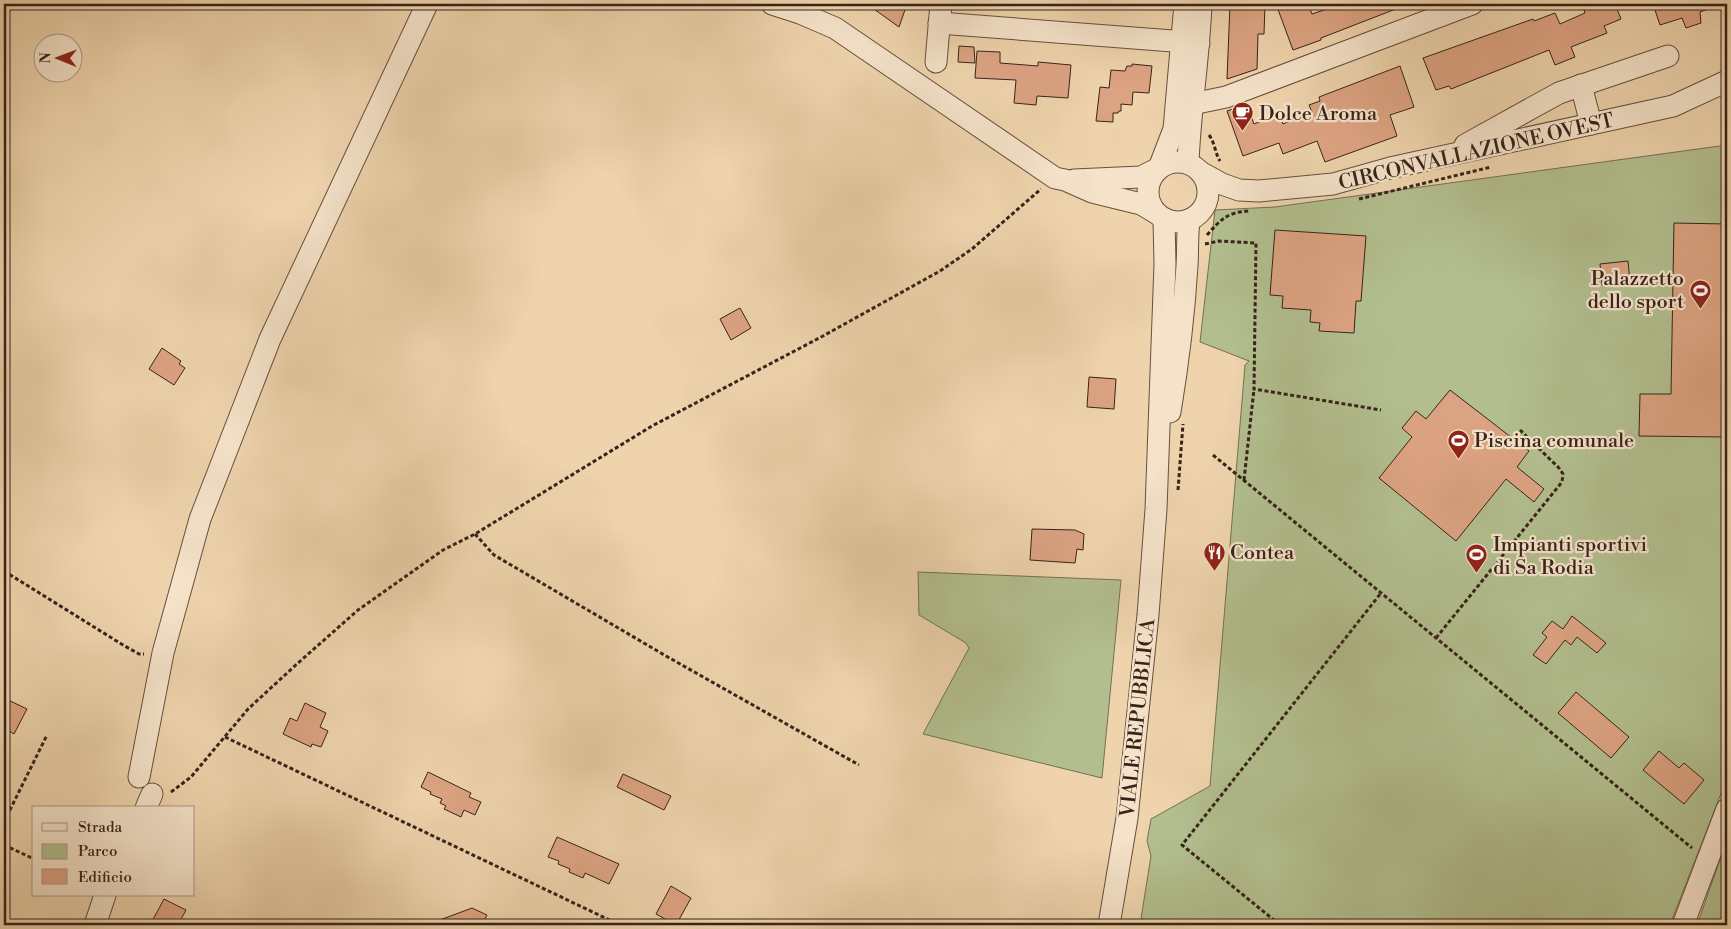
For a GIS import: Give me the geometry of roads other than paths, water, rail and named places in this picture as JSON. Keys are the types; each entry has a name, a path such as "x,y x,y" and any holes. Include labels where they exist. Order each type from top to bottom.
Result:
{"street":[{"path":"138,778 163,653 200,519 270,339 426,4"},
{"path":"772,4 800,12 834,28 1060,179 1092,192 1141,204 1174,222 1195,216 1239,190"},
{"path":"1185,4 1191,42 1196,169"},
{"path":"1160,216 1151,205 1148,195 1149,185 1159,168 1174,129 1191,42 1201,4"},
{"path":"1192,104 1226,97 1472,4"},
{"path":"936,62 940,13 1191,42"},
{"path":"1445,156 1559,93 1668,56"},
{"name":"CIRCONVALLAZIONE OVEST","path":"1196,169 1222,184 1239,190 1259,191 1333,184 1390,168 1673,106 1718,85 1727,69"},
{"path":"1581,85 1592,124"},
{"path":"1060,179 1141,177 1168,163 1178,161 1196,169 1208,184 1209,194 1206,203 1195,216"},
{"name":"VIALE REPUBBLICA","path":"1109,925 1127,818 1148,615 1156,509 1165,264 1160,216"},
{"name":"VIALE REPUBBLICA","path":"1156,509 1178,364 1187,264 1187,237 1195,216"},
{"path":"1683,925 1727,809"},
{"path":"95,925 105,896"}],"place":[{"name":"Dolce Aroma","path":"1243,132"},
{"name":"Palazzetto dello sport","path":"1700,309"},
{"name":"Piscina comunale","path":"1458,459"},
{"name":"Contea","path":"1214,571"},
{"name":"Impianti sportivi di Sa Rodia","path":"1477,574"}]}
